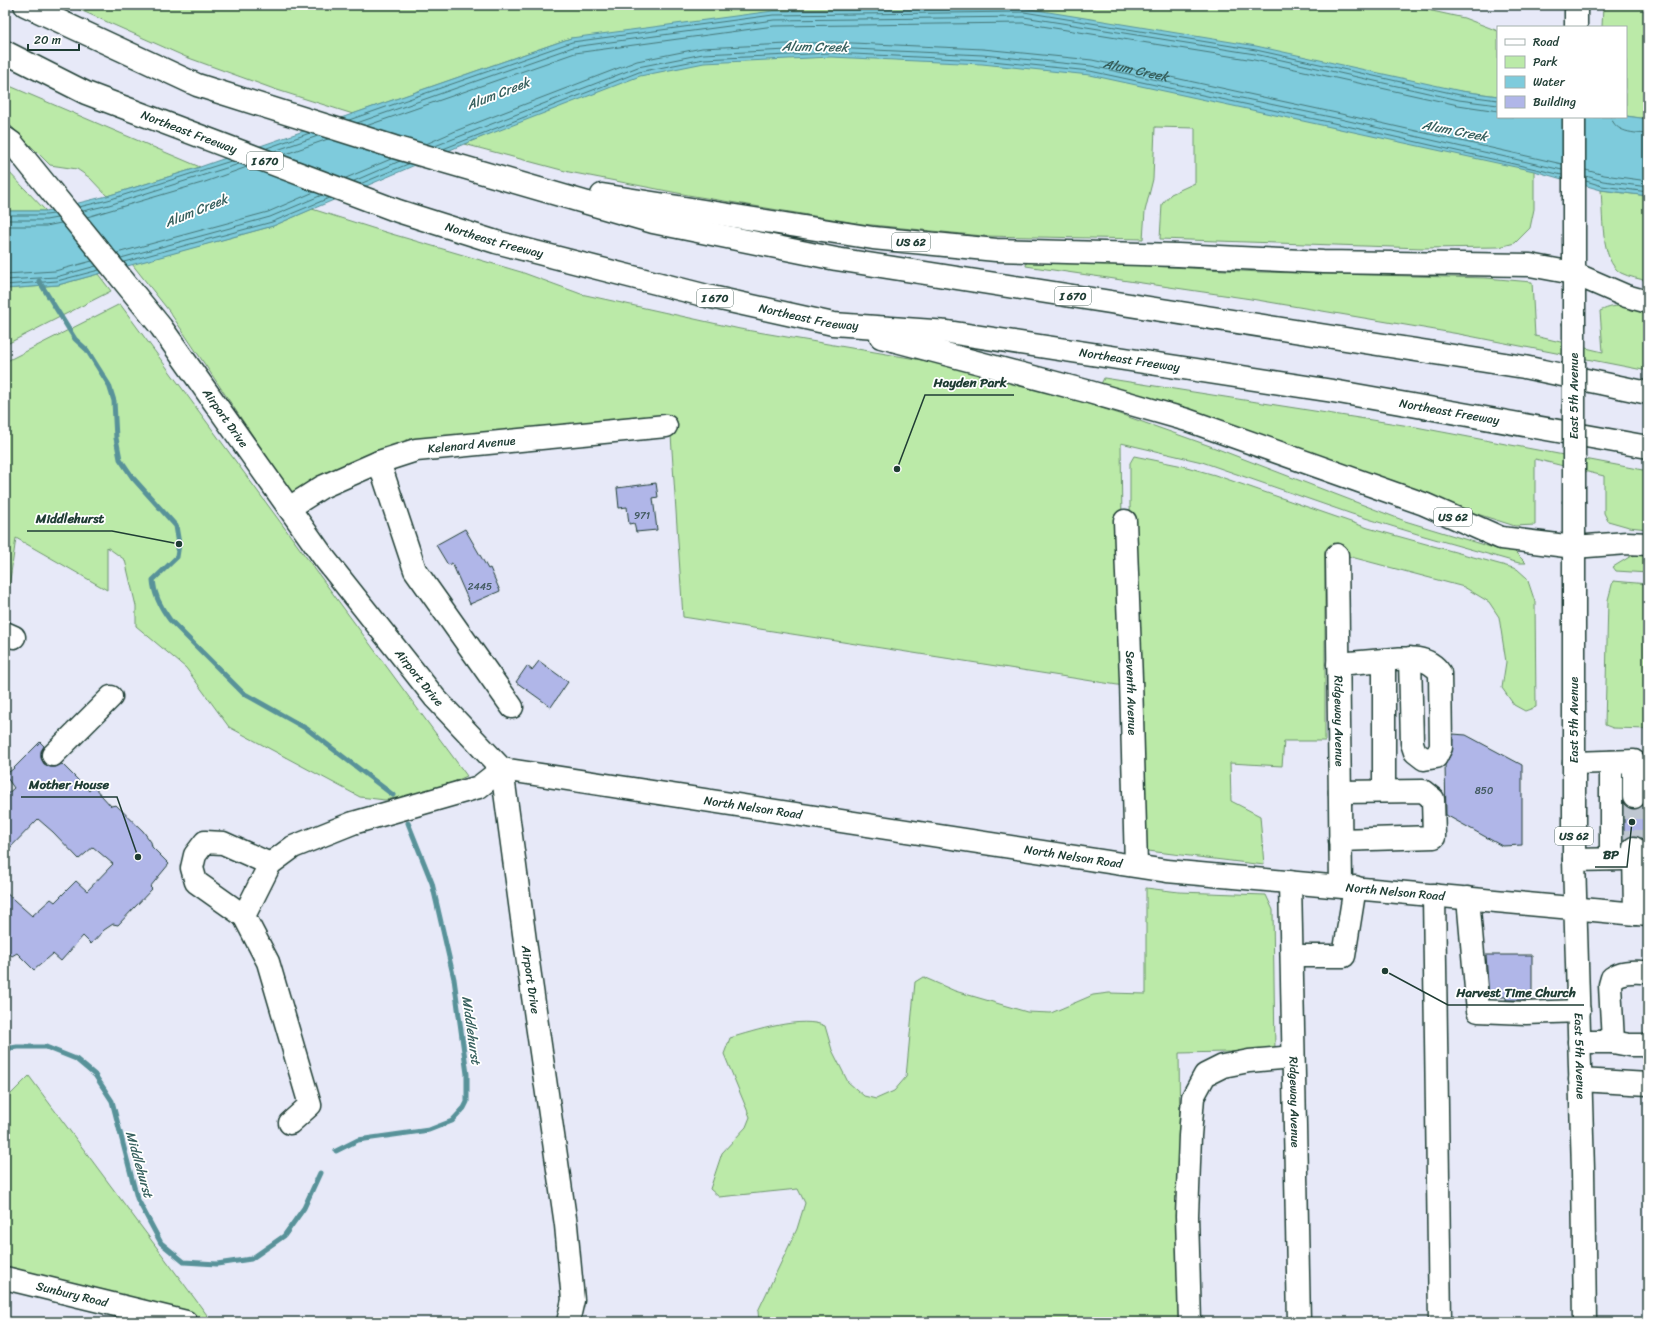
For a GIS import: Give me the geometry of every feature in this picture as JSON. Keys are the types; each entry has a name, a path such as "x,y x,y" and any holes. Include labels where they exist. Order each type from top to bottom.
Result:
{"main road":[{"name":"I 670","path":"25,5 197,85 394,148 653,222 836,259 1524,367 1648,393"},
{"path":"1576,5 1576,26"},
{"name":"Northeast Freeway","path":"5,52 86,93 398,210 496,242 708,296 833,324 948,332 1333,391 1648,447"},
{"name":"East 5th Avenue","path":"1574,118 1574,860 1579,1011 1585,1322"},
{"name":"Airport Drive","path":"8,140 161,327 326,559 435,698 502,769 564,1210 573,1300 568,1322"},
{"name":"US 62","path":"503,179 873,238 996,250 1178,255 1323,262 1530,265 1573,273"},
{"path":"1573,273 1626,296 1648,302"},
{"name":"US 62","path":"833,324 1188,420 1424,504 1501,538 1574,547"},
{"name":"Kelenard Avenue","path":"289,508 322,487 379,462 416,450 666,426"},
{"path":"379,462 415,570 512,707"},
{"name":"Seventh Avenue","path":"1125,521 1136,866"},
{"path":"1574,547 1627,543 1648,544"},
{"name":"Ridgeway Avenue","path":"1292,956 1344,956 1348,887 1340,840 1337,555"},
{"path":"1338,664 1410,658"},
{"path":"1384,660 1384,791"},
{"path":"53,755 111,697"},
{"path":"1574,763 1634,761 1634,797"},
{"path":"1611,762 1611,859"},
{"path":"244,916 270,864 293,847 353,823 479,787 502,769"},
{"name":"North Nelson Road","path":"502,769 1172,871 1642,914"},
{"path":"1340,792 1423,791 1433,798 1434,838 1340,840"},
{"path":"270,864 223,843 205,842 195,855 192,868 196,882 244,916 268,962 310,1105 290,1123"},
{"path":"1574,860 1611,859 1634,853 1642,914"},
{"name":"Ridgeway Avenue","path":"1290,882 1299,1322"},
{"path":"1434,895 1440,1322"},
{"path":"1468,898 1478,1011 1526,1013 1579,1011"},
{"path":"1616,1043 1610,985 1612,978 1618,973 1648,972"},
{"path":"1579,1042 1648,1045"},
{"path":"1190,1322 1187,1216 1193,1096 1204,1075 1223,1066 1249,1061 1293,1058"},
{"path":"1580,1080 1648,1084"},
{"name":"Sunbury Road","path":"5,1278 186,1322"},
{"path":"573,1300 574,1322"}],"green space":[{"path":"69,5 1405,5 1464,18 1497,31 1497,96 1461,91 571,38 353,114 274,89 186,57"},
{"path":"1603,5 1648,5 1648,119 1627,116 1627,26 1602,26"},
{"path":"642,47 1031,48 1534,145 1534,209 1530,228 1515,243 1499,247 1422,248 1160,239 1162,204 1171,194 1195,183 1195,128 1155,127 1153,179 1145,211 1143,239 983,236 862,224 688,195 569,172 464,144 489,134"},
{"path":"5,84 200,167 107,196 90,178 77,169 50,165 5,120"},
{"path":"5,168 46,211 5,211"},
{"path":"1601,190 1648,196 1648,281 1621,273 1614,267 1609,258 1604,235"},
{"path":"312,209 521,272 581,294 740,329 945,364 1000,376 1120,414 1210,446 1405,521 1497,549 1500,544 1513,550 1526,563 1519,563 1352,514 1202,462 1121,443 1124,686 683,617 671,435 411,458 344,480 302,509 169,311 132,264 273,226"},
{"path":"1027,259 1260,272 1486,278 1532,282 1535,336 1603,352 1600,311 1607,308 1624,306 1648,313 1648,371 1459,334 1251,299 1026,266"},
{"path":"98,274 111,291 5,345 5,289 58,285"},
{"path":"120,304 467,776 433,791 385,800 360,797 229,727 186,668 136,626 136,606 125,560 107,547 107,590 16,538 5,615 5,362"},
{"path":"1104,378 1416,427 1648,471 1648,529 1629,527 1608,521 1604,513 1604,476 1535,459 1535,525 1515,526 1424,497 1100,386"},
{"path":"1134,456 1183,466 1215,475 1368,528 1517,569 1527,578 1535,602 1536,707 1525,711 1514,705 1502,688 1506,662 1499,617 1489,602 1464,587 1325,550 1325,741 1284,741 1282,766 1230,763 1231,801 1260,816 1264,865 1140,850 1130,504 1130,463"},
{"path":"1645,553 1645,559 1648,559 1648,573 1616,571 1613,567 1631,556"},
{"path":"1613,581 1648,584 1648,729 1613,728 1605,725 1608,600"},
{"path":"1146,888 1179,892 1266,895 1273,910 1275,1051 1179,1053 1182,1322 759,1322 758,1311 797,1229 805,1203 798,1189 719,1197 710,1189 722,1153 746,1127 750,1117 724,1054 730,1038 765,1028 792,1023 816,1023 825,1026 832,1050 848,1082 864,1096 876,1099 894,1091 906,1077 915,982 923,977 955,991 1027,1012 1051,1013 1093,995 1109,993 1146,994"},
{"path":"29,1076 210,1319 5,1269 5,1100"}],"water":[{"name":"Alum Creek","path":"1024,8 1256,46 1461,91 1497,96 1497,118 1627,118 1627,116 1648,119 1648,196 1601,190 1534,171 1090,75 982,64 831,57 704,63 640,76 464,144 273,226 58,285 5,289 5,211 46,211 107,196 200,167 571,38 773,11"}],"building":[{"path":"656,483 658,497 653,498 657,530 636,532 634,523 629,524 627,507 619,508 617,488"},
{"path":"465,529 488,569 490,568 500,591 470,604 452,563 448,565 436,545"},
{"path":"539,661 568,682 551,707 516,682 527,666 532,670"},
{"path":"1453,734 1466,735 1522,765 1522,845 1502,846 1446,815 1445,765 1452,752"},
{"path":"40,742 44,746 41,751 41,758 44,764 50,767 56,767 62,764 89,791 93,786 111,806 116,805 143,831 151,842 152,847 169,864 150,887 152,889 118,925 113,924 104,930 91,944 83,936 61,961 53,954 34,970 17,953 12,956 5,950 5,892 32,916 51,899 55,902 76,881 87,891 113,864 93,847 79,859 38,819 5,853 5,796 14,788 5,775"},
{"path":"1646,797 1648,797 1648,848 1646,848 1644,841 1640,837 1633,836 1624,841 1624,804 1628,808 1640,808 1645,804"},
{"path":"1486,955 1532,955 1532,1000 1506,1000 1506,997 1489,997"}],"waterway":[{"name":"Middlehurst","path":"39,281 75,339 87,350 109,385 114,401 116,438 120,459 133,478 176,526 179,544 177,557 153,580 156,596 170,620 243,693 307,729 393,795"},
{"name":"Middlehurst","path":"336,1151 358,1140 429,1130 452,1121 464,1108 467,1102 467,1074 454,979 432,883 408,823"},
{"name":"Middlehurst","path":"5,1049 17,1047 46,1047 76,1059 95,1075 112,1101 137,1198 161,1243 184,1262 217,1264 251,1259 284,1236 304,1208 320,1173"}],"tunnel":[{"path":"1634,797 1634,848"}],"place":[{"name":"Hayden Park","path":"897,469"},
{"name":"Middlehurst","path":"179,544"},
{"name":"BP","path":"1632,822"},
{"name":"Mother House","path":"138,857"},
{"name":"Harvest Time Church","path":"1385,971"}]}
